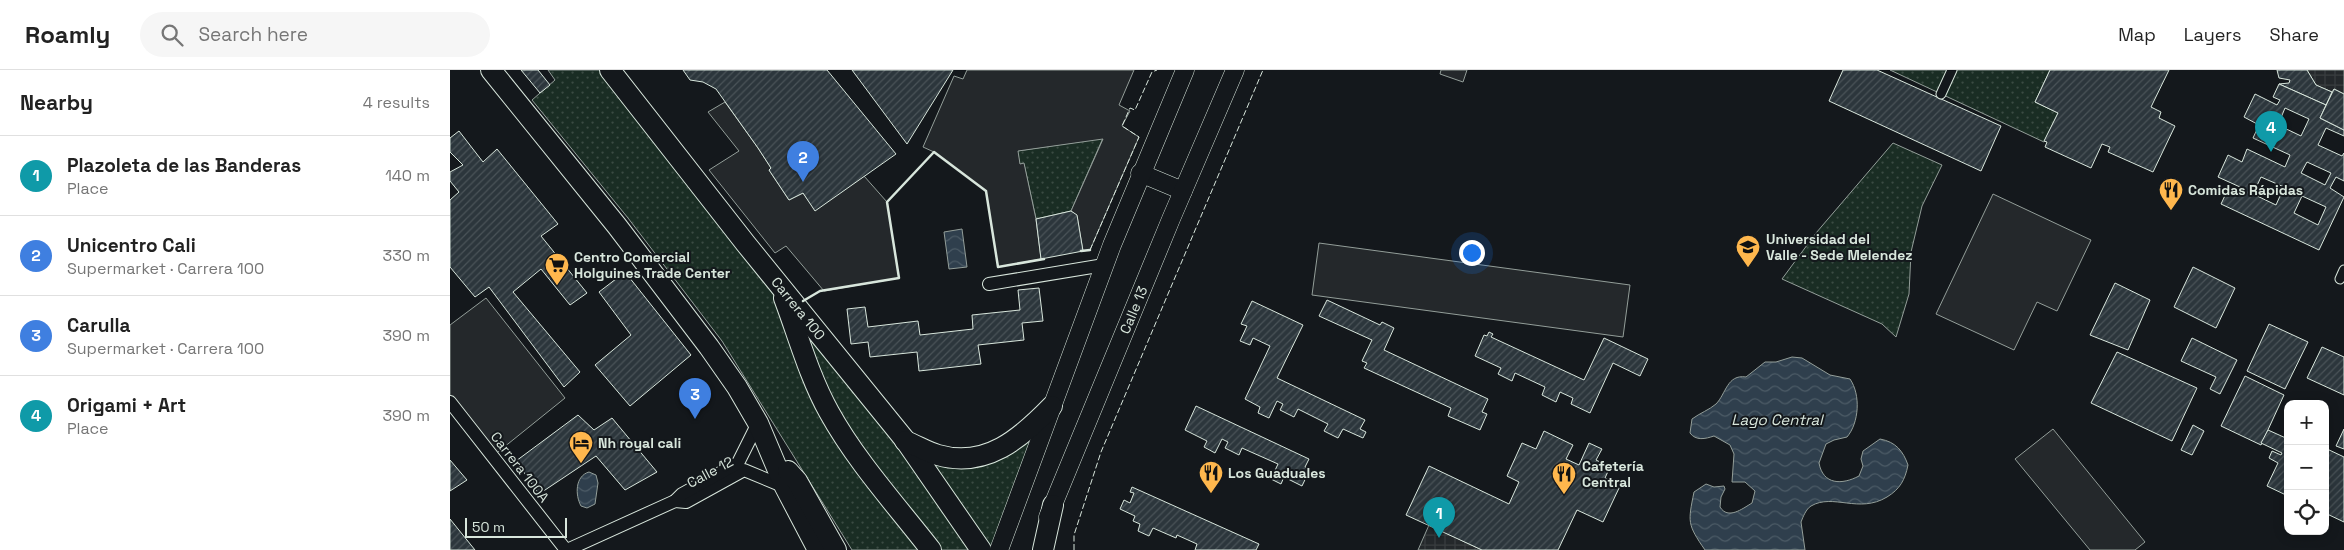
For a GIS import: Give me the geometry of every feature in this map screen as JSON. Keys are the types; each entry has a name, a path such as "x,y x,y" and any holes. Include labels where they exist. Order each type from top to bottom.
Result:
{"main road":[{"path":"492,70 617,226 709,347 758,423 785,487 818,550"},
{"name":"Carrera 100","path":"610,70 746,244 779,282 905,440 981,550"},
{"path":"999,550 1104,265 1140,173 1185,70"},
{"name":"Calle 13","path":"1034,550 1235,70"},
{"path":"1140,173 1183,191"},
{"path":"779,282 812,373 829,411 855,452 930,550"},
{"path":"905,440 938,455 960,458 982,457 1007,447 1028,431 1052,406"},
{"path":"771,450 797,481 836,550"},
{"path":"1043,550 1053,505"}],"street":[{"path":"1941,94 1952,70"},
{"path":"989,284 1104,265"},
{"name":"Carrera 100A","path":"450,402 566,550"},
{"name":"Calle 12","path":"566,550 675,501 682,494 738,463 758,423"},
{"name":"Calle 12","path":"675,501 686,502 744,470 785,487"}],"green space":[{"path":"548,70 610,70 905,441 982,457 1052,406 999,550 852,550 722,341 628,218 532,100 555,80"},
{"path":"1890,70 2050,70 2035,102 2058,113 2044,142"},
{"path":"1103,138 1071,211 1036,219 1024,164 1020,165 1017,151"},
{"path":"1893,143 1942,165 1922,206 1911,252 1909,294 1896,337 1882,324 1782,279 1816,233"}],"shaded area":[{"path":"967,70 1134,70 1119,105 1130,111 1122,126 1139,137 1090,250 1083,251 1077,216 1071,211 1103,139 1018,151 1020,164 1024,163 1036,219 1041,259 998,267 986,191 934,152 923,147 954,76 963,79"},
{"path":"1441,70 1467,70 1463,82 1440,74"},
{"path":"2307,70 2344,70 2344,94 2334,89 2332,92 2316,85"},
{"path":"725,102 758,148 771,168 769,170 789,200 803,193 815,210 864,176 887,202 899,278 824,291 786,246 775,253 709,170 739,151 708,112"},
{"path":"1993,194 2091,240 2057,311 2037,302 2014,350 1936,314"},
{"path":"1319,243 1630,285 1623,337 1312,295"},
{"path":"486,298 565,398 493,456 450,402 450,325"},
{"path":"2053,429 2145,542 2135,550 2090,550 2015,459"},
{"path":"1429,525 1482,550 1418,550"}],"water":[{"path":"962,229 967,267 949,269 944,232"},
{"name":"Lago Central","path":"1792,357 1802,358 1830,375 1850,379 1856,393 1856,417 1851,431 1847,437 1826,444 1819,463 1825,476 1840,482 1859,476 1863,466 1861,459 1863,451 1880,439 1895,445 1904,455 1908,465 1903,480 1892,494 1877,502 1856,504 1828,502 1811,506 1806,511 1801,522 1805,550 1705,550 1690,522 1694,492 1706,484 1714,487 1724,486 1725,489 1721,497 1720,507 1723,511 1731,513 1752,503 1755,491 1745,482 1732,482 1734,454 1730,445 1714,436 1701,439 1692,436 1690,433 1692,419 1716,404 1735,379 1746,377 1765,362 1776,362"},
{"path":"589,472 596,475 598,483 595,504 587,508 581,506 577,491 581,477"}],"building":[{"path":"521,70 538,70 550,85 540,93"},
{"path":"683,70 827,70 896,154 815,211 803,193 789,200 769,170 771,168 758,148 716,89 703,82 690,80"},
{"path":"852,70 953,70 907,144"},
{"path":"1843,70 1877,70 2001,126 1981,171 1829,101"},
{"path":"2050,70 2169,70 2151,107 2161,112 2159,118 2175,126 2153,172 2108,152 2110,147 2102,144 2091,168 2045,147 2047,142 2044,141 2058,113 2035,102"},
{"path":"2277,70 2307,70 2316,85 2332,92 2326,105 2279,84 2289,83 2290,80 2279,78"},
{"path":"2279,84 2326,105 2320,118 2344,130 2344,136 2326,128 2318,145 2342,156 2344,153 2344,181 2336,177 2330,188 2344,197 2319,250 2221,204 2229,187 2238,192 2240,187 2218,177 2228,155 2242,162 2247,149 2285,167 2290,155 2253,138 2259,125 2244,117 2255,94 2277,105 2280,100 2273,97","holes":["2285,108 2309,119 2301,136 2278,125","2307,162 2331,173 2325,185 2301,173","2261,177 2284,187 2276,205 2253,194","2302,196 2326,207 2318,225 2294,213"]},
{"path":"2334,89 2344,94 2344,130 2320,118"},
{"path":"459,131 483,162 497,149 558,224 541,236 587,293 570,305 541,269 513,292 580,372 564,387 489,287 475,297 450,267 450,200 459,192 450,181 450,172 463,165 450,152 450,138"},
{"path":"1071,211 1077,215 1083,251 1041,259 1036,219"},
{"path":"2193,267 2235,288 2216,328 2174,307"},
{"path":"625,272 691,355 630,406 595,365 631,335 599,292"},
{"path":"2115,283 2150,300 2128,350 2090,335"},
{"path":"1039,288 1043,321 1022,323 1024,340 978,345 981,364 919,371 917,352 870,357 868,342 851,344 847,309 865,307 868,327 918,321 920,335 973,329 972,315 1020,310 1018,290"},
{"path":"1327,300 1380,325 1382,322 1394,328 1384,350 1488,399 1482,412 1487,414 1480,430 1448,416 1451,408 1364,368 1367,363 1362,361 1372,340 1319,316"},
{"path":"1252,301 1303,325 1277,378 1365,420 1360,429 1366,432 1363,438 1343,429 1338,438 1324,431 1328,424 1298,409 1294,417 1280,410 1283,404 1277,401 1269,418 1258,413 1260,407 1245,399 1270,346 1253,338 1250,345 1240,341 1247,326 1241,324"},
{"path":"2269,324 2308,342 2285,389 2247,371"},
{"path":"1489,332 1493,334 1491,337 1584,380 1604,338 1648,359 1640,376 1613,363 1590,413 1571,404 1573,398 1560,392 1556,402 1542,395 1545,387 1515,373 1512,381 1498,374 1501,368 1475,356 1484,335 1487,336"},
{"path":"2192,338 2237,360 2220,394 2210,389 2216,377 2181,361"},
{"path":"2322,347 2344,357 2344,395 2307,378"},
{"path":"2117,352 2197,388 2172,441 2091,403"},
{"path":"2245,376 2284,395 2261,445 2221,426"},
{"path":"1196,406 1309,459 1305,467 1310,469 1302,486 1284,477 1281,484 1271,479 1278,464 1242,448 1239,455 1225,448 1228,442 1222,439 1215,453 1204,447 1207,441 1185,430"},
{"path":"578,415 594,430 612,418 657,472 625,490 596,456 539,494 516,461"},
{"path":"2193,425 2204,431 2192,455 2181,450"},
{"path":"2344,429 2344,449 2336,446"},
{"path":"2268,430 2284,437 2284,494 2267,486 2278,463 2269,458 2272,451 2281,455 2282,453 2261,443"},
{"name":"Cafetería Central","path":"1544,431 1573,445 1566,459 1579,465 1589,443 1602,449 1596,460 1610,467 1605,478 1620,486 1603,522 1577,510 1558,550 1482,550 1406,515 1429,466 1509,504 1519,482 1507,476 1522,443 1536,449"},
{"path":"2329,450 2344,457 2344,522 2329,515"},
{"path":"450,460 467,480 450,491"},
{"path":"1132,487 1259,544 1256,550 1195,550 1197,544 1177,535 1176,538 1153,528 1149,536 1138,531 1140,524 1133,521 1135,516 1120,509 1124,500 1130,503 1134,493 1130,492"},
{"path":"450,519 475,550 450,550"}],"fence":[{"path":"1090,250 1139,137 1122,126 1130,108 1135,110 1152,72 1157,70"},
{"path":"1074,550 1074,535 1101,452 1263,70"}],"wall":[{"path":"803,301 820,291 899,278 887,202 934,152 986,191 998,267 1044,259"},
{"path":"1081,251 1090,250"}],"place":[{"name":"Origami + Art","path":"2271,152"},
{"name":"Unicentro Cali","path":"803,182"},
{"name":"Comidas Rápidas","path":"2171,211"},
{"name":"Universidad del Valle - Sede Melendez","path":"1748,268"},
{"name":"Centro Comercial Holguines Trade Center","path":"557,286"},
{"name":"Carulla","path":"695,419"},
{"name":"Nh royal cali","path":"581,464"},
{"name":"Los Guaduales","path":"1211,494"},
{"name":"Cafetería Central","path":"1564,495"},
{"name":"Plazoleta de las Banderas","path":"1439,538"}]}
